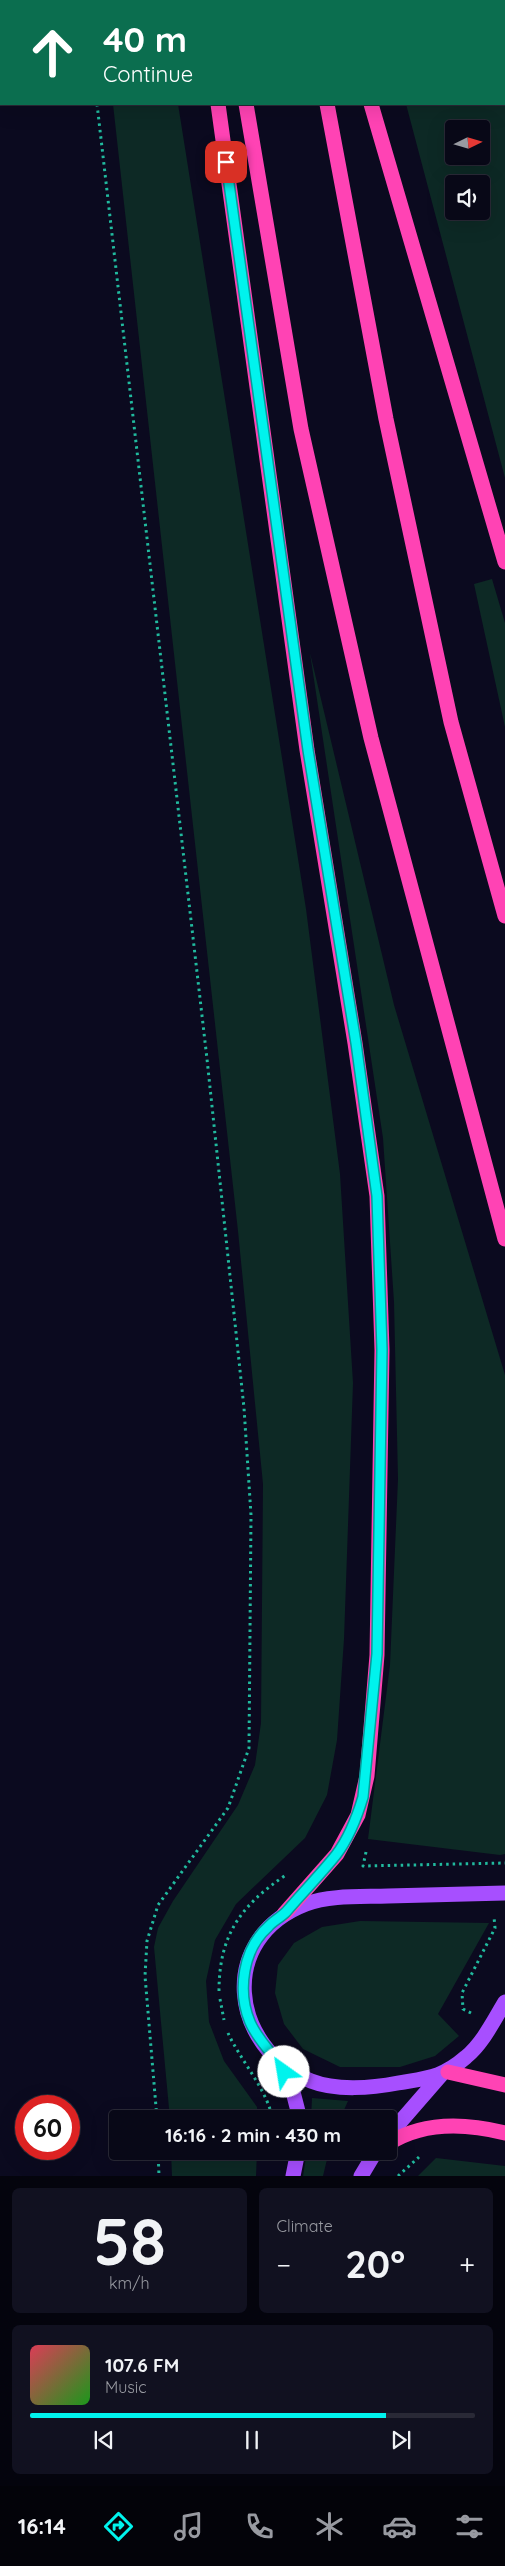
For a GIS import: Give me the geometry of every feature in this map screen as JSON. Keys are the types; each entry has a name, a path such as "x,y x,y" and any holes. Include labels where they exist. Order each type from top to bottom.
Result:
{"highway":[{"path":"218,105 308,750 356,1043 377,1196 382,1350 377,1654 367,1776 358,1815 337,1854 284,1914"},
{"path":"246,105 301,429 362,700 505,1239"},
{"path":"327,105 386,419 449,713 505,916"},
{"path":"371,105 505,562"},
{"path":"444,2074 505,2085"},
{"path":"397,2140 416,2130 439,2126 460,2126 505,2133"}],"main road":[{"path":"444,2074 389,2085 333,2085 313,2082 296,2073 276,2057 261,2040 250,2022 244,2002 244,1977 247,1959 256,1941 267,1927 284,1914 307,1903 328,1899 499,1894"},
{"path":"397,2126 444,2074 468,2056 505,2002"},
{"path":"276,2057 292,2088 298,2110"},
{"path":"293,2176 296,2160"},
{"path":"361,2176 372,2160"}],"path":[{"path":"97,105 207,1060 244,1408 251,1515 249,1748 228,1808 158,1905 147,1941 145,1976 156,2110"},
{"path":"367,1849 363,1866 505,1863"},
{"path":"490,1864 499,1894 495,1928 462,1993 464,2009 491,2024"},
{"path":"398,2176 407,2166 423,2155"},
{"path":"158,2160 159,2176"}],"green space":[{"path":"113,105 178,105 306,909 340,1174 353,1383 344,1639 337,1740 327,1795 305,1838 236,1904 215,1940 206,1981 209,2022 224,2061 257,2107 257,2110 169,2110 154,1947 158,1928 173,1901 238,1805 255,1765 261,1723 263,1484 238,1231"},
{"path":"406,105 505,105 505,478"},
{"path":"492,579 505,623 505,727 474,584"},
{"path":"310,653 394,1005 505,1375 505,1854 500,1855 368,1839 390,1665 398,1479 394,1302 383,1138"},
{"path":"360,1921 489,1923 438,2014 459,2036 435,2056 400,2067 340,2067 303,2049 284,2024 275,1993 278,1965 294,1943 322,1927"},
{"path":"312,2098 348,2101 344,2110 311,2110"},
{"path":"436,2158 505,2166 505,2176 418,2176"},
{"path":"171,2160 257,2160 256,2176 172,2176"},
{"path":"306,2160 327,2160 323,2176 303,2176"}],"route":[{"path":"226,162 308,750 356,1043 377,1196 382,1350 377,1654 367,1776 363,1797 358,1815 337,1854 284,1914 267,1927 256,1941 247,1959 244,1977 244,2002 250,2022 261,2040 276,2057 284,2072"}]}
